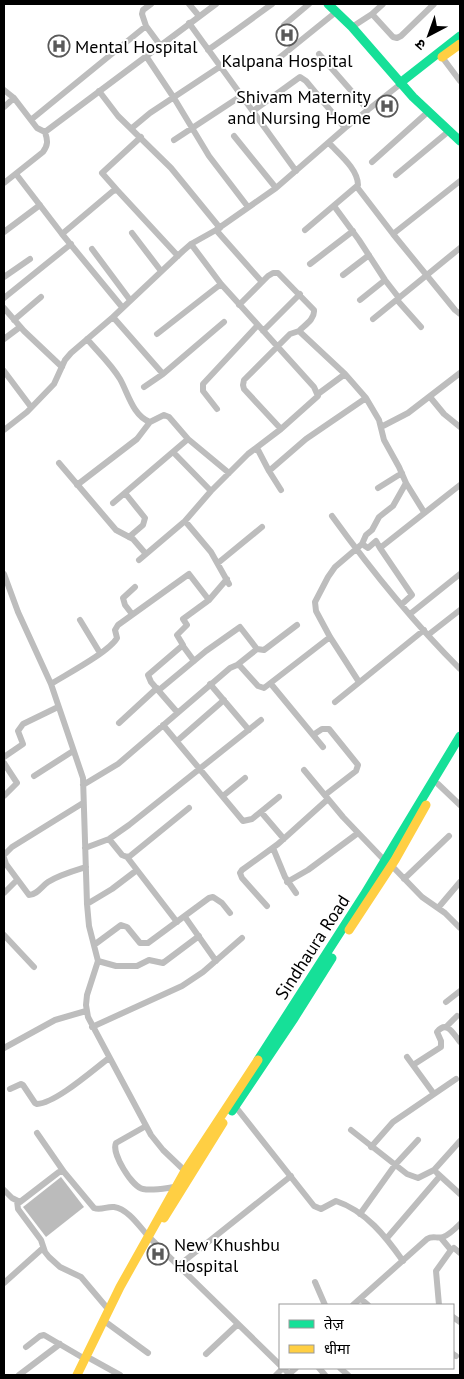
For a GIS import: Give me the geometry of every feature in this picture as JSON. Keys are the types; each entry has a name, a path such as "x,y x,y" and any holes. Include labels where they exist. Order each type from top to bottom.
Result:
{"street":[{"path":"151,4 142,14 146,26 160,45"},
{"path":"189,4 198,16"},
{"path":"45,132 216,4"},
{"path":"208,50 236,32 272,4"},
{"path":"284,25 309,4"},
{"path":"328,4 351,26 400,85 460,141"},
{"path":"351,26 372,14 383,4"},
{"path":"372,14 397,38 434,4"},
{"path":"280,58 334,8"},
{"path":"189,23 296,171"},
{"path":"32,118 146,26"},
{"path":"400,85 442,57 460,40"},
{"path":"4,429 31,408 54,384 65,360 71,353 113,317 191,244 218,229 276,188 329,144 345,128 460,40"},
{"path":"319,54 368,110"},
{"path":"146,56 209,156 248,207"},
{"path":"442,57 460,81"},
{"path":"132,128 150,113 221,66"},
{"path":"253,111 300,77 306,81 345,128"},
{"path":"4,90 32,118 38,128 45,132 48,140 43,152 4,183"},
{"path":"99,91 118,116 171,168 262,282"},
{"path":"174,140 241,96"},
{"path":"4,107 14,98"},
{"path":"372,162 429,112"},
{"path":"442,123 451,127 460,135"},
{"path":"396,175 448,131"},
{"path":"234,136 276,188"},
{"path":"140,137 102,173 178,256"},
{"path":"305,230 357,187 358,179 351,168 329,144"},
{"path":"16,174 122,307"},
{"path":"393,234 460,181"},
{"path":"357,187 426,276 460,314"},
{"path":"62,234 113,191 117,190"},
{"path":"4,232 40,206"},
{"path":"334,206 398,299 421,327"},
{"path":"310,264 353,231"},
{"path":"132,233 161,271"},
{"path":"4,298 71,244"},
{"path":"191,244 221,284 279,347 318,394"},
{"path":"373,319 460,248"},
{"path":"92,249 130,300"},
{"path":"343,275 369,255"},
{"path":"4,277 30,259"},
{"path":"240,305 262,282 273,273 278,273 314,310 314,315 299,331 290,334 244,380 243,385 251,397 281,429"},
{"path":"360,300 385,280"},
{"path":"157,334 221,284"},
{"path":"263,331 300,294"},
{"path":"14,320 41,297"},
{"path":"4,308 20,327 62,367"},
{"path":"113,317 163,374"},
{"path":"144,387 163,374 224,322"},
{"path":"217,409 203,390 203,384 258,326"},
{"path":"4,339 20,327"},
{"path":"299,331 345,374 366,398 379,420 384,440 406,483 424,512"},
{"path":"87,340 120,379 128,398 138,412 146,421 150,422"},
{"path":"4,371 31,408"},
{"path":"381,426 408,413 460,373"},
{"path":"139,560 185,521 229,473 317,398 318,394 345,374"},
{"path":"430,397 444,414 460,427"},
{"path":"269,471 306,439 366,398"},
{"path":"77,485 137,439 150,422 164,415 169,417 188,439 229,473"},
{"path":"114,503 188,439"},
{"path":"257,448 281,490"},
{"path":"173,452 211,492"},
{"path":"58,463 116,530 129,537 146,554"},
{"path":"378,488 402,473"},
{"path":"359,682 330,637 316,611 315,602 331,572 362,544 379,516 393,506 406,483"},
{"path":"380,548 460,485"},
{"path":"125,493 145,518 143,524 129,537"},
{"path":"332,516 356,549 410,614 460,669"},
{"path":"185,521 206,546 228,581 209,600 183,619 187,626 177,635 194,661"},
{"path":"218,563 262,527"},
{"path":"362,544 368,548 376,542 412,594 402,604"},
{"path":"4,574 18,612 51,684 83,778 87,904 89,926 98,961 87,995 86,1011 92,1027 146,1126 163,1150 185,1171"},
{"path":"51,684 100,653 116,640 116,627 189,574 209,600"},
{"path":"410,614 460,574"},
{"path":"132,614 125,605 123,598 135,587"},
{"path":"335,702 426,632 460,610"},
{"path":"80,620 100,653"},
{"path":"119,723 206,650 240,627 257,649 264,650 297,625"},
{"path":"237,665 244,669 261,689 271,684 330,637"},
{"path":"177,712 148,675 183,646"},
{"path":"83,785 118,764 210,684 257,649"},
{"path":"210,684 249,730"},
{"path":"271,684 323,747"},
{"path":"177,741 224,700"},
{"path":"4,757 23,744 18,729 23,724 58,707"},
{"path":"85,848 109,838 129,825 262,720"},
{"path":"163,725 242,821 252,819 279,797"},
{"path":"267,906 242,878 240,873 249,863 284,839 326,797 356,771 358,765 329,729 322,729 314,735"},
{"name":"Sindhaura Road","path":"149,1238 185,1171 389,863 460,736"},
{"path":"84,1375 88,1359 108,1309 149,1238 293,1020 460,747"},
{"path":"34,776 73,751"},
{"path":"4,763 17,783 4,796"},
{"path":"304,770 358,833 422,897 438,908 460,928"},
{"path":"223,796 246,778"},
{"path":"438,784 460,805"},
{"path":"4,874 5,862 12,847 83,803"},
{"path":"127,857 189,808"},
{"path":"261,812 284,839"},
{"path":"287,882 308,870 358,833"},
{"path":"404,878 449,836"},
{"path":"109,838 122,855 127,857 177,922"},
{"path":"273,848 287,882 296,893"},
{"path":"5,862 26,892 32,896 50,881 86,866"},
{"path":"87,904 112,889 136,870"},
{"path":"4,893 17,880"},
{"path":"438,908 460,882"},
{"path":"94,945 121,925 127,927 140,943 144,944 157,938 209,898 213,897 222,903 230,913"},
{"path":"185,917 216,960"},
{"path":"4,935 34,967"},
{"path":"98,961 116,966 137,966 149,960 163,963 199,936"},
{"path":"92,1027 182,986 242,938"},
{"path":"446,1002 460,991"},
{"path":"4,1048 55,1020 86,1011"},
{"path":"413,1065 441,1047 442,1045 436,1032 447,1026 457,1016"},
{"path":"447,1026 460,1042"},
{"path":"407,1056 434,1094"},
{"path":"10,1089 23,1085 37,1104 43,1104 65,1091 109,1058"},
{"path":"371,1146 393,1122 456,1079"},
{"path":"235,1106 314,1206 325,1208 336,1201 360,1214 386,1238 404,1262"},
{"path":"146,1126 116,1144 114,1146 115,1154 130,1179 140,1188 148,1190 176,1187"},
{"path":"351,1130 395,1166 412,1177 418,1178 434,1170 459,1144"},
{"path":"37,1134 64,1172 94,1208 98,1210 116,1207 123,1210 149,1238 279,1364"},
{"path":"360,1214 395,1166 418,1140"},
{"path":"434,1170 460,1194"},
{"path":"17,1201 24,1200 59,1172 64,1172"},
{"path":"178,1266 291,1176"},
{"path":"386,1238 440,1176"},
{"path":"4,1190 17,1201 18,1210 41,1240 43,1248 49,1257 60,1267 81,1277 108,1309"},
{"path":"441,1238 449,1234 460,1224"},
{"path":"354,1304 404,1262 427,1239 434,1236 441,1238 451,1250 436,1271 439,1304"},
{"path":"77,1375 108,1323 149,1238"},
{"path":"4,1283 43,1248"},
{"path":"454,1248 460,1253"},
{"path":"315,1282 325,1304"},
{"path":"361,1299 367,1304"},
{"path":"108,1323 148,1353"},
{"path":"206,1354 238,1324"},
{"path":"26,1347 44,1335 120,1375"},
{"path":"23,1375 60,1344"}],"shaded area":[{"path":"61,1177 84,1207 46,1237 23,1207"}],"traffic: fast":[{"path":"328,4 352,27 413,97 460,141"},
{"path":"400,83 460,36"},
{"path":"258,1060 364,895 460,736"},
{"path":"232,1111 332,958"}],"traffic: slow":[{"path":"442,57 460,44"},
{"path":"349,930 395,860 426,805"},
{"path":"77,1375 120,1287 185,1171 258,1060"},
{"path":"164,1218 223,1123"}],"place":[{"name":"Kalpana Hospital","path":"287,35"},
{"name":"Mental Hospital","path":"59,46"},
{"name":"Shivam Maternity and Nursing Home","path":"387,106"},
{"name":"New Khushbu Hospital","path":"158,1254"}]}
